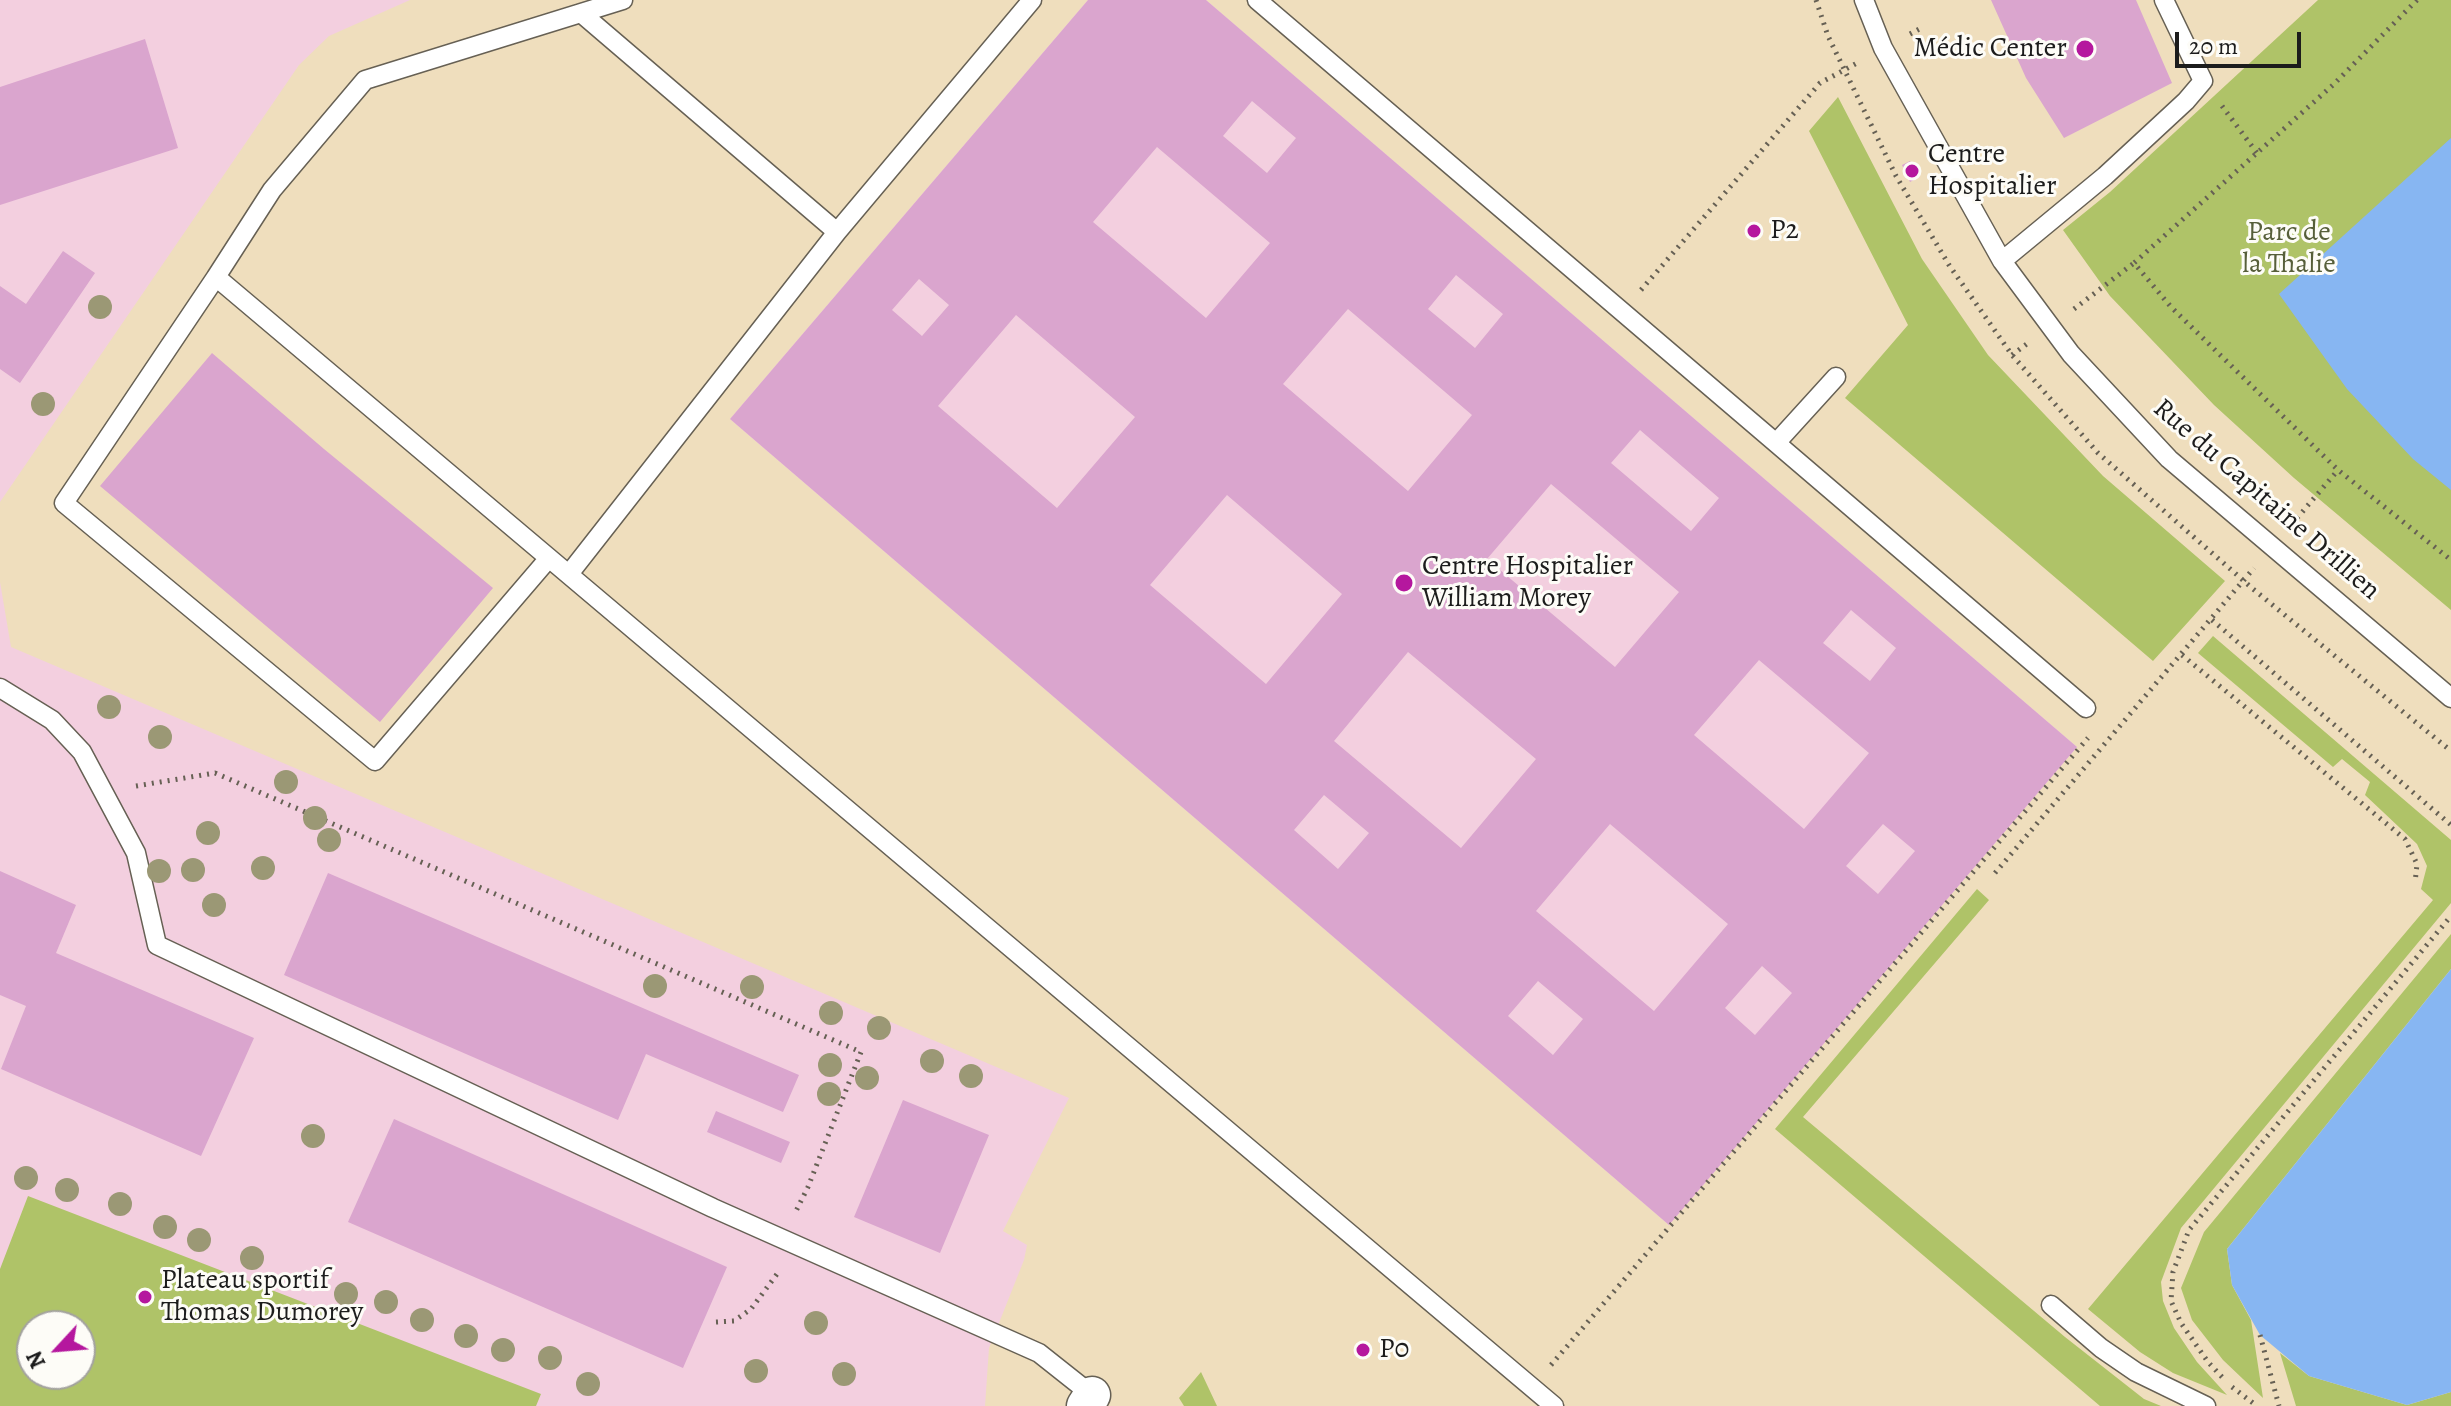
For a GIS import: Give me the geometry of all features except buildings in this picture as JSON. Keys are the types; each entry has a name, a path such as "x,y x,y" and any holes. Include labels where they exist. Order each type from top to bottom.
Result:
{"lane":[{"path":"549,558 375,761 64,503 272,190 365,80 623,0"},
{"path":"569,574 837,232 1032,0"},
{"path":"1257,0 2086,708"},
{"name":"Rue du Capitaine Drillien","path":"1864,0 1883,48 2002,261 2071,354 2169,459 2451,698"},
{"path":"2002,261 2105,176 2186,101 2203,81 2164,0"},
{"path":"581,13 837,232"},
{"path":"216,277 1554,1406"},
{"path":"1776,443 1836,377"},
{"path":"0,688 52,720 82,752 136,853 157,945 790,1242 1039,1353 1088,1400"},
{"path":"2051,1305 2101,1348 2136,1372 2206,1406"}],"path":[{"path":"2417,0 2334,84 2134,263 2171,307 2338,470 2451,560"},
{"path":"1622,311 1681,247 1820,83 1923,27"},
{"path":"2203,81 2257,153"},
{"path":"1995,873 2243,580"},
{"path":"2212,620 2451,825"},
{"path":"2182,655 2405,839 2417,864 2415,883"},
{"path":"1532,1387 2092,734"},
{"path":"2445,746 2451,739"},
{"path":"103,792 215,773 861,1052 790,1242 751,1309 734,1321 716,1322"},
{"path":"2257,1406 2235,1390 2208,1362 2181,1323 2171,1301 2173,1272 2189,1230 2451,916"},
{"path":"2260,1335 2279,1406"}],"shaded area":[{"path":"0,0 410,0 329,36 299,65 0,502"},
{"name":"Centre Hospitalier William Morey","path":"1088,0 1206,0 2077,747 1669,1225 730,419"},
{"path":"0,582 11,647 1069,1098 1003,1231 1027,1245 989,1348 985,1406 0,1406"}],"green space":[{"name":"Parc de la Thalie","path":"2318,0 2451,0 2451,610 2294,478 2214,405 2110,296 2063,230 2110,192"},
{"path":"1838,97 1922,259 1988,355 2103,476 2225,581 2153,661 1845,398 1908,325 1809,131"},
{"path":"2213,636 2451,840 2451,903 2181,1228 2161,1282 2163,1301 2174,1328 2197,1362 2227,1395 2173,1373 2140,1352 2088,1309 2433,900 2421,889 2427,866 2417,844 2365,795 2370,782 2342,759 2333,767 2198,653"},
{"path":"1977,889 1989,900 1803,1117 2065,1337 2144,1399 2161,1406 2100,1406 1775,1129"},
{"path":"2451,934 2451,969 2227,1249 2232,1285 2251,1320 2263,1398 2223,1360 2192,1320 2181,1288 2204,1232"},
{"name":"Plateau sportif Thomas Dumorey","path":"28,1196 541,1394 536,1406 0,1406 0,1269"},
{"path":"2280,1353 2309,1376 2407,1405 2451,1392 2451,1406 2296,1406"},
{"path":"1201,1372 1217,1406 1184,1406 1179,1398"}],"water":[{"path":"2451,138 2451,490 2413,459 2347,389 2279,294"},
{"path":"2451,969 2451,1392 2407,1405 2309,1376 2260,1335 2232,1285 2227,1249"}],"place":[{"name":"Médic Center","path":"2085,49"},
{"name":"Centre Hospitalier","path":"1912,171"},
{"name":"P2","path":"1754,231"},
{"name":"Centre Hospitalier William Morey","path":"1404,583"},
{"name":"Plateau sportif Thomas Dumorey","path":"145,1297"},
{"name":"P0","path":"1363,1350"}]}
